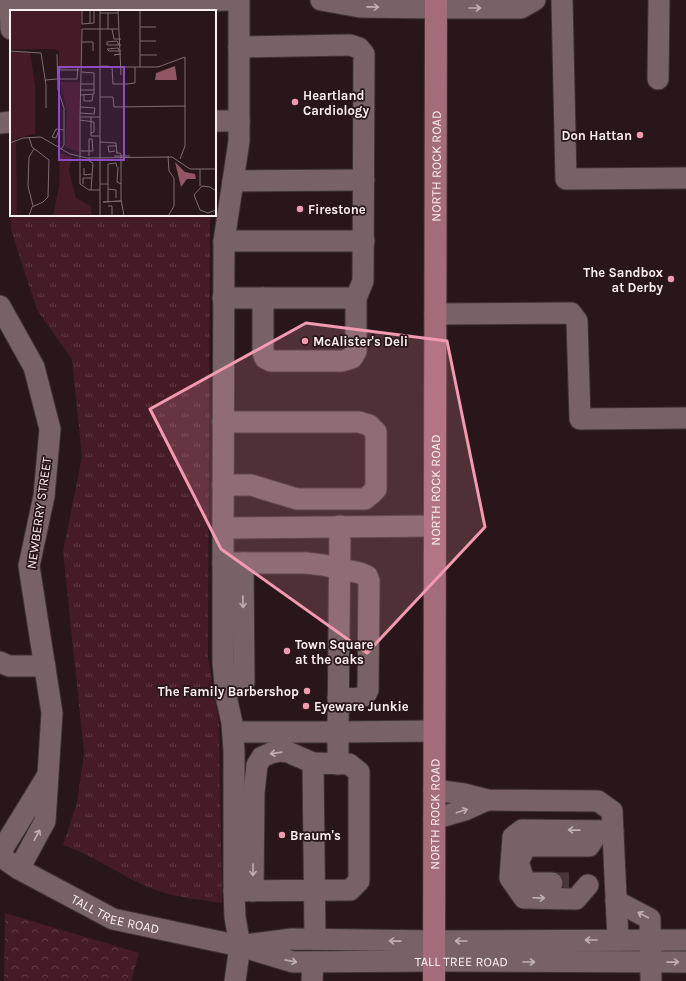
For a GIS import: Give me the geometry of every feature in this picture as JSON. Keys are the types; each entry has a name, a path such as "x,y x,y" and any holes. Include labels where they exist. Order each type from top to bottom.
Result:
{"main road":[{"name":"NORTH ROCK ROAD","path":"434,961 436,4"}],"street":[{"path":"202,0 205,10"},
{"path":"10,26 5,4 229,0"},
{"path":"235,981 240,946 235,917 244,891 244,778 225,693 223,662 233,563 223,528 223,298 224,241 239,141 239,0"},
{"path":"321,0 360,7 436,4 521,8 535,0"},
{"path":"562,0 566,179 686,178"},
{"path":"658,0 658,79"},
{"path":"239,47 350,45 359,48 364,54 363,281 356,298 356,351 352,358 342,361 271,361 265,358 263,352 263,298"},
{"path":"216,120 239,120"},
{"path":"0,123 10,122"},
{"path":"233,181 364,180"},
{"path":"224,241 364,241"},
{"path":"223,298 356,298"},
{"name":"NEWBERRY STREET","path":"0,306 34,367 50,429 44,496 29,566 52,713 44,821 19,869"},
{"path":"435,314 571,313 578,321 580,419 686,418"},
{"path":"223,422 359,422 369,425 376,432 376,489 372,494 364,498 297,499 251,485 223,485"},
{"path":"338,764 340,526"},
{"path":"223,528 434,526"},
{"path":"233,563 306,563 323,565 360,573 367,576 369,581 368,690 366,694 360,698 338,698"},
{"path":"0,662 9,666 44,666"},
{"path":"233,732 434,731"},
{"path":"244,778 262,757 280,751 288,752 312,763 350,764 359,772 359,881 350,890 244,891"},
{"path":"312,763 315,939"},
{"name":"NEWBERRY STREET","path":"0,854 47,776"},
{"path":"434,790 464,794 487,800 598,801 612,811 606,831 616,893 618,940"},
{"path":"434,819 465,810 487,800"},
{"path":"570,884 576,899 524,898 510,878 513,837 522,830 606,831"},
{"path":"606,831 589,846 526,846 518,862 525,883 570,884 616,893 650,918 651,972"},
{"name":"TALL TREE ROAD","path":"0,854 19,869 113,919 240,946 293,962 313,971 434,961 618,940 686,940"},
{"name":"TALL TREE ROAD","path":"240,946 292,939 315,939 434,961 651,972 686,962"}],"highlighted area":[{"path":"306,323 447,341 485,527 367,653 221,549 150,409"}],"green space":[{"path":"10,150 10,212 9,195"},
{"path":"10,216 210,216 208,658 219,722 222,903 192,899 162,892 136,882 88,855 63,845 77,803 84,753 63,552 82,457 72,359 37,310 11,230"},
{"path":"5,913 139,953 131,981 4,981"}],"tunnel":[{"path":"552,883 569,883"}],"place":[{"name":"Heartland Cardiology","path":"295,102"},
{"name":"Don Hattan","path":"640,135"},
{"name":"Firestone","path":"300,209"},
{"name":"The Sandbox at Derby","path":"671,279"},
{"name":"McAlister's Deli","path":"305,341"},
{"name":"Town Square at the oaks","path":"287,651"},
{"name":"The Family Barbershop","path":"307,691"},
{"name":"Eyeware Junkie","path":"306,706"},
{"name":"Braum's","path":"282,835"}]}
